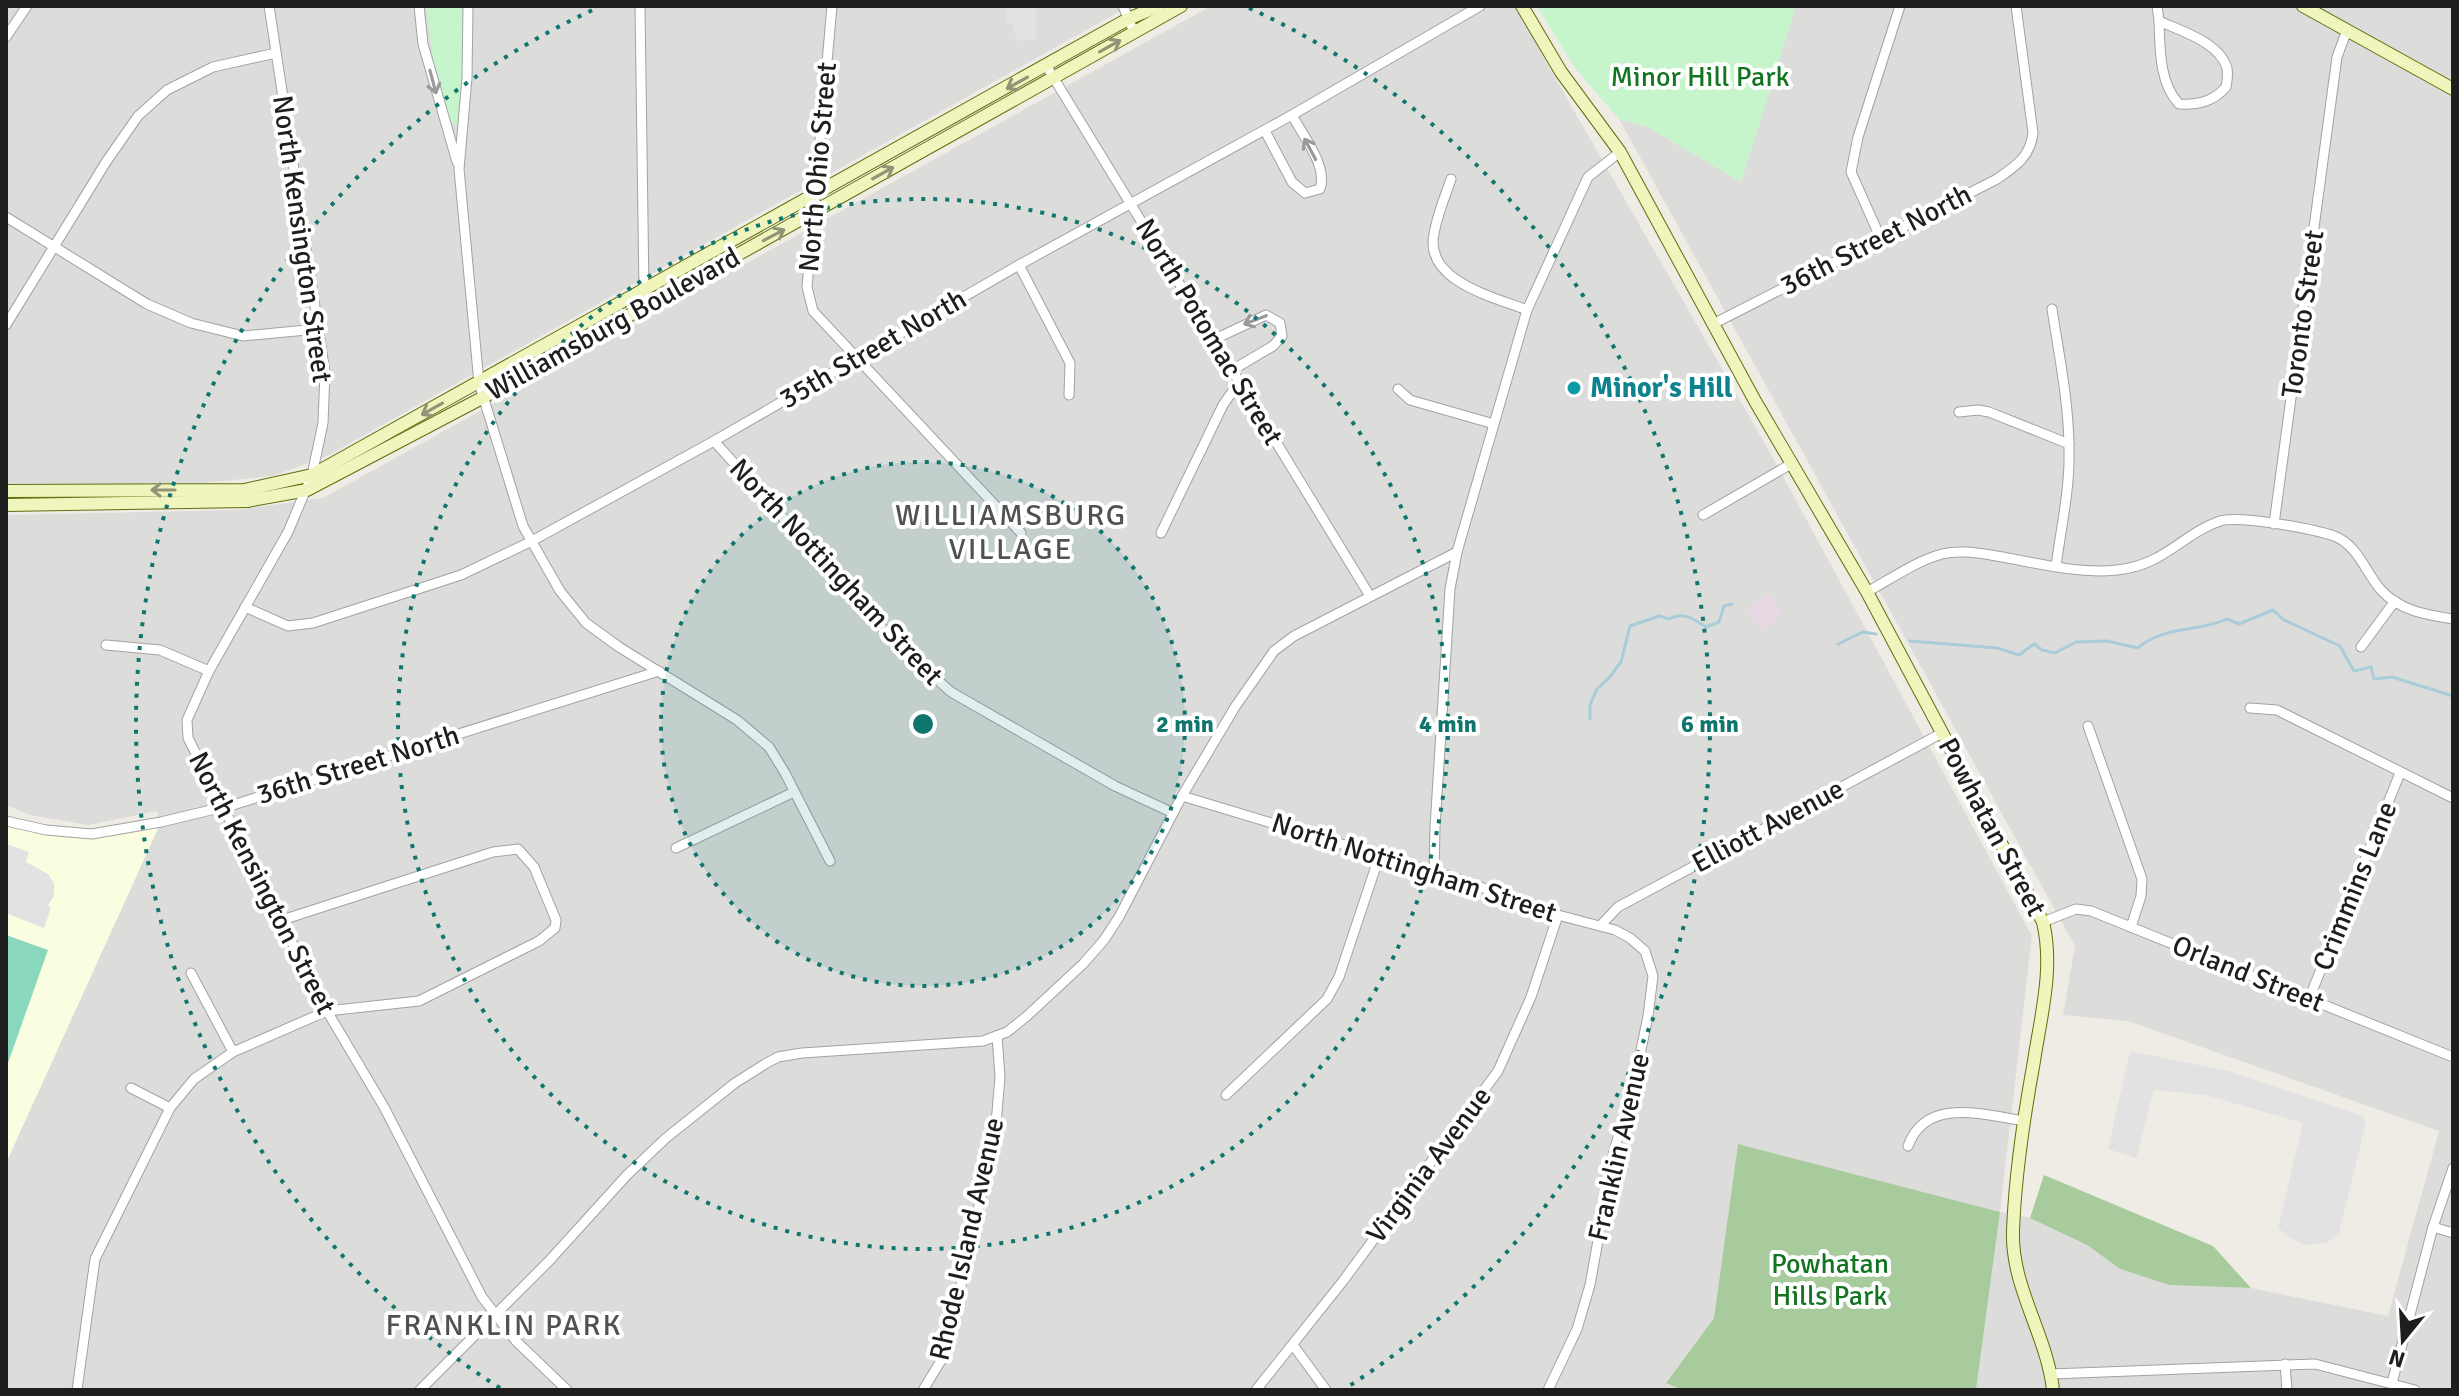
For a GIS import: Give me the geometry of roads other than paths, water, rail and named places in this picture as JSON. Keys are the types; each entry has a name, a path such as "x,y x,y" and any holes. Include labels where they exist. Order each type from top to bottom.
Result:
{"main road":[{"name":"Williamsburg Boulevard","path":"6,491 244,490 312,475 479,383 815,212 1051,72 1128,19 1159,6"},
{"name":"Williamsburg Boulevard","path":"6,505 247,501 307,490 482,398 817,193 1181,6"},
{"name":"Powhatan Street","path":"1522,6 1561,72 1620,152 1755,401 1867,592 2043,922 2048,968 2025,1121 2013,1235 2021,1286 2043,1342 2053,1390"},
{"path":"2303,6 2453,89"}],"street":[{"path":"6,37 27,6"},
{"name":"North Kensington Street","path":"269,6 325,372 323,423 307,490 288,532 209,671 187,720 188,738 327,1011 384,1107 482,1297 527,1352 567,1390"},
{"path":"419,6 423,44 459,169"},
{"path":"468,6 467,78 459,169 479,383 523,526 560,591 586,623 737,720 769,747 830,861"},
{"path":"640,6 645,298"},
{"name":"North Ohio Street","path":"832,6 807,287 813,311 1021,533"},
{"path":"1123,6 1134,32"},
{"name":"35th Street North","path":"245,607 288,626 313,623 461,575 530,542 714,441 1019,265 1265,131 1480,6"},
{"path":"1880,237 1851,172 1858,137 1900,6"},
{"name":"36th Street North","path":"1715,323 2017,166 2031,148 2032,113 2016,6"},
{"path":"2157,6 2168,92 2179,104 2193,105 2216,98 2226,87 2227,69 2219,53 2196,38 2159,21"},
{"name":"Toronto Street","path":"2274,524 2337,57 2347,30"},
{"path":"6,325 106,162 138,116 167,90 213,67 276,53"},
{"name":"North Potomac Street","path":"1051,72 1370,596"},
{"path":"1265,131 1292,182 1305,193 1320,189 1324,178 1320,166 1292,115"},
{"path":"1434,872 1448,609 1457,552 1527,310 1588,177 1620,152"},
{"path":"1451,179 1433,236 1434,256 1448,274 1479,291 1527,310"},
{"path":"6,217 147,304 191,323 243,336 317,329"},
{"path":"1019,265 1070,363 1069,395"},
{"path":"2052,309 2069,444 2068,479 2056,566"},
{"path":"1215,339 1266,315 1280,323 1282,336 1273,346 1234,369"},
{"path":"1161,533 1223,405 1239,382"},
{"path":"1398,389 1410,400 1494,424"},
{"path":"1959,412 1989,412 2069,444"},
{"name":"North Nottingham Street","path":"714,441 895,642 951,692 1101,778 1173,813"},
{"path":"1703,515 1791,464"},
{"path":"1867,592 1924,561 1954,552 2102,571 2136,567 2171,552 2220,521 2242,519 2334,536 2354,551 2382,591 2395,601 2417,612 2453,619"},
{"path":"420,1390 549,1261 644,1158 735,1083 765,1064 778,1057 802,1053 983,1041 997,1036 1027,1016 1104,940 1182,796 1274,651 1294,636 1457,552"},
{"path":"2361,647 2395,601"},
{"path":"106,645 160,650 209,671"},
{"name":"36th Street North","path":"6,821 46,830 92,834 222,808 659,671"},
{"path":"2250,708 2277,710 2453,798"},
{"path":"2088,726 2142,879 2141,896 2131,927"},
{"name":"Elliott Avenue","path":"1600,926 1618,907 1942,733"},
{"name":"Crimmins Lane","path":"2309,999 2400,773"},
{"path":"676,848 794,792"},
{"name":"North Nottingham Street","path":"1182,796 1600,926"},
{"path":"77,1390 93,1269 100,1246 170,1108 194,1079 233,1052 327,1011 419,1001 526,949 555,928 556,920 534,867 518,849 493,852 282,920"},
{"path":"1226,1095 1327,999 1339,977 1379,857"},
{"name":"Orland Street","path":"2043,922 2081,909 2453,1057"},
{"name":"Virginia Avenue","path":"1256,1390 1498,1071 1531,997 1558,915"},
{"name":"Franklin Avenue","path":"1548,1390 1577,1329 1586,1297 1614,1151 1635,1079 1653,987 1650,961 1640,945 1615,930 1600,926"},
{"path":"191,973 233,1052"},
{"name":"Rhode Island Avenue","path":"923,1390 942,1359 949,1338 990,1159 999,1108 997,1036"},
{"path":"131,1088 170,1108"},
{"path":"1908,1146 1921,1125 1943,1113 2025,1121"},
{"path":"2392,1383 2433,1227 2453,1168"},
{"path":"2433,1227 2453,1233"},
{"path":"1293,1345 1326,1390"},
{"path":"2051,1374 2285,1364 2324,1366 2415,1390"},
{"path":"2285,1364 2287,1390"}],"waterway":[{"path":"1590,719 1590,705 1597,689 1621,662 1630,626 1659,616 1669,619 1679,616 1688,617 1706,627 1719,622 1724,606 1732,604"},
{"path":"1910,641 1997,648 2019,655 2034,644 2055,653 2076,642 2107,641 2138,648 2158,636 2227,619 2239,624 2273,610 2284,620 2340,646 2354,671 2371,667 2374,679 2392,677 2453,696"},
{"path":"1838,644 1863,632 1876,634"}],"place":[{"name":"Minor's Hill","path":"1574,388"}],"district":[{"name":"WILLIAMSBURG VILLAGE","path":"1011,532"},
{"name":"FRANKLIN PARK","path":"504,1325"}],"park label":[{"name":"Minor Hill Park","path":"1700,77"},
{"name":"Powhatan Hills Park","path":"1830,1280"}]}
